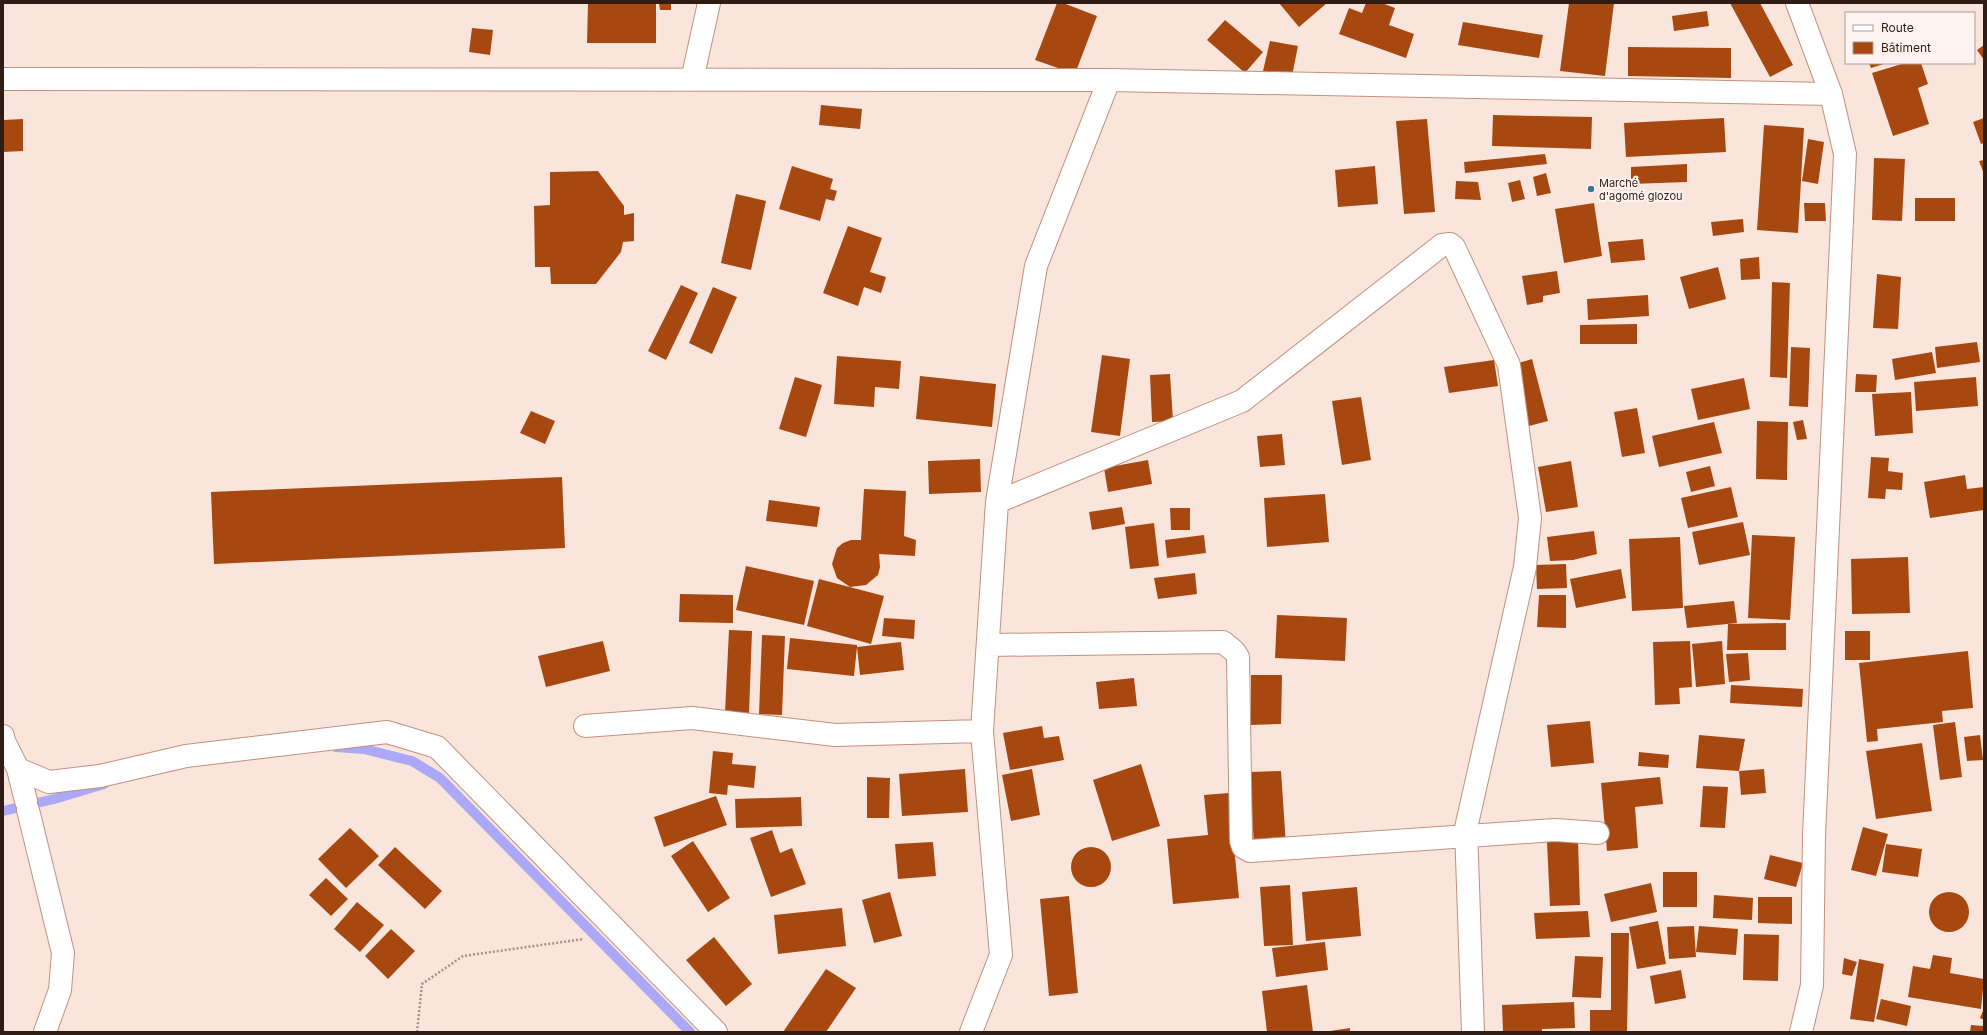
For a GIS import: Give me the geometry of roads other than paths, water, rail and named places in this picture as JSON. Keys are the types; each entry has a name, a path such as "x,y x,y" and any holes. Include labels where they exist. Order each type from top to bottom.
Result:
{"street":[{"path":"692,80 709,3"},
{"path":"1797,3 1831,94 1845,154 1814,828 1812,985 1801,1032"},
{"path":"3,79 1109,80 1831,94"},
{"path":"971,1032 1000,955 982,731 998,502 1036,266 1109,80"},
{"path":"998,502 1242,401 1442,245 1450,244 1454,247 1509,364 1530,518 1525,567 1466,828 1473,1032"},
{"path":"988,645 1223,642 1234,650 1238,656 1241,841 1244,847 1250,851 1555,830 1598,833"},
{"path":"584,726 692,718 836,735 982,731"},
{"path":"18,769 49,782 100,776 186,756 387,732 436,747 716,1032"},
{"path":"3,736 3,740 18,769 63,953 60,990 45,1032"}],"waterway":[{"path":"336,747 364,749 412,761 440,778 690,1032"},
{"path":"3,811 54,799 104,784"}],"place":[{"name":"Marché d'agomé glozou","path":"1591,189"}]}
